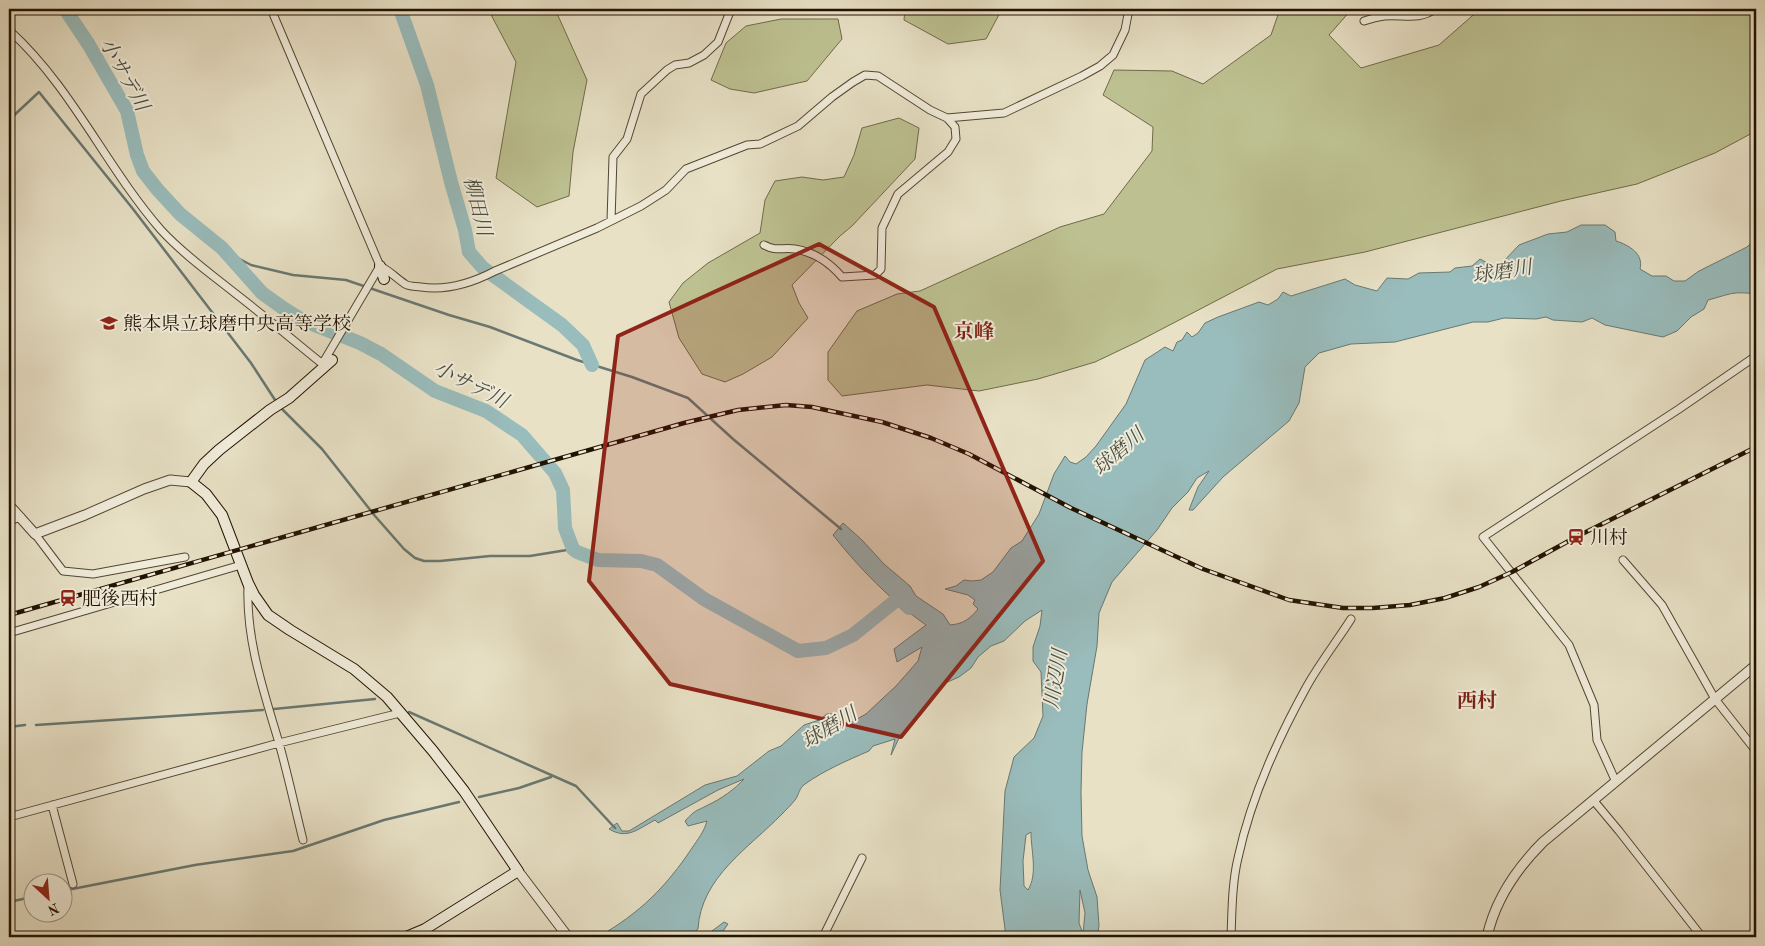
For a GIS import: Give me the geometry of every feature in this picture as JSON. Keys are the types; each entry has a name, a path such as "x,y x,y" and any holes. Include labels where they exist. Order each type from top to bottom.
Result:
{"main road":[{"path":"380,266 384,278"},
{"path":"328,363 289,398 270,410 219,450 204,464 191,482 206,494 222,515 248,583 268,615 354,669 387,697 464,791 521,875 425,929 406,937"}],"street":[{"path":"271,9 380,266 407,285 432,289 456,286 482,278 611,221 641,206 666,190 686,169 746,145 760,144 798,126 832,97 865,75 878,76 930,110 948,118 1004,113 1100,66 1113,55 1125,30 1127,10 1129,9"},
{"path":"611,221 612,157 627,139 641,94 667,70 676,65 689,63 704,55 718,42 731,9"},
{"path":"1364,21 1384,16 1419,17 1435,9"},
{"path":"9,30 34,55 76,109 130,189 161,230 185,253 328,363"},
{"path":"764,245 777,250 795,249 823,259 842,277 874,275 881,268 882,228 898,194 948,152 956,139 954,127 948,118"},
{"path":"328,363 324,360 380,266"},
{"path":"1616,782 1597,740 1594,705 1569,644 1483,537 1679,409 1756,356"},
{"path":"35,534 170,480 191,482"},
{"path":"9,505 35,534 63,571 93,574 185,557"},
{"path":"9,521 21,518"},
{"path":"1623,560 1662,605 1715,699 1756,751"},
{"path":"9,633 241,565"},
{"path":"248,583 256,668 279,744 303,840"},
{"path":"1231,937 1238,860 1247,822 1256,796 1277,744 1308,684 1351,619"},
{"path":"1487,937 1496,907 1509,882 1524,862 1543,842 1756,665"},
{"path":"9,817 400,713"},
{"path":"1594,801 1702,937"},
{"path":"52,805 73,884"},
{"path":"823,937 862,858"},
{"path":"521,875 568,937"}],"highlighted area":[{"path":"819,244 934,307 1043,561 901,737 670,684 589,581 618,336"}],"green space":[{"path":"488,9 555,9 587,80 573,152 569,196 537,207 496,178 516,62"},
{"path":"905,9 1002,9 986,39 948,44 904,20"},
{"path":"1280,9 1352,9 1329,35 1361,68 1439,45 1480,9 1756,9 1756,131 1715,153 1637,184 1561,201 1365,252 1277,269 1095,362 1038,379 979,391 927,385 842,396 828,380 828,352 857,311 897,294 920,291 1060,227 1104,214 1152,151 1153,127 1103,95 1114,70 1172,71 1203,84 1271,35"},
{"path":"781,19 838,19 842,39 807,81 754,93 730,89 711,80 726,43 746,26"},
{"path":"899,118 919,128 915,159 852,226 792,285 799,303 808,318 772,357 743,374 725,382 702,374 679,338 669,302 683,283 708,263 760,233 765,200 775,181 802,177 823,180 844,177 854,155 862,128"}],"water":[{"path":"1581,225 1605,225 1615,232 1616,241 1626,245 1638,255 1641,264 1640,269 1652,276 1666,276 1674,281 1685,281 1699,271 1747,247 1756,239 1756,294 1736,293 1708,300 1704,309 1691,317 1677,331 1663,337 1605,325 1592,318 1582,322 1553,320 1546,317 1536,319 1504,318 1488,322 1473,322 1395,342 1351,344 1319,353 1305,367 1299,403 1289,421 1223,477 1193,510 1189,510 1198,487 1209,471 1197,478 1188,492 1172,508 1157,530 1112,582 1099,613 1097,646 1087,704 1082,752 1081,792 1082,836 1088,870 1097,897 1099,926 1097,937 1006,937 1000,890 1005,791 1014,757 1034,738 1043,716 1041,672 1033,661 1033,647 1040,626 1042,610 1025,621 1004,641 991,646 978,657 971,668 959,677 943,684 919,717 901,734 891,755 895,739 873,746 869,751 828,770 803,786 790,806 717,879 701,911 698,929 689,937 598,937 639,909 662,887 682,862 701,835 707,821 688,826 685,821 691,814 728,794 744,779 718,790 658,823 655,820 638,830 621,834 609,829 617,823 622,831 629,831 705,785 737,776 769,751 781,746 804,725 819,720 827,714 834,714 834,719 838,723 850,723 866,714 896,686 918,661 922,647 897,662 894,649 926,625 876,583 833,535 843,523 884,564 910,586 916,596 943,614 950,625 962,622 978,609 973,604 975,600 968,595 945,589 956,586 964,580 981,580 993,572 1011,548 1022,541 1039,514 1054,474 1065,456 1070,462 1076,464 1086,457 1126,404 1145,360 1165,347 1173,351 1177,342 1182,340 1187,332 1192,337 1198,333 1205,323 1259,302 1268,305 1278,299 1283,292 1291,296 1345,279 1355,285 1377,291 1387,278 1408,279 1419,273 1450,272 1455,268 1472,266 1480,259 1493,266 1503,262 1519,245 1548,234 1567,232","holes":["1031,832 1033,877 1028,890 1024,886 1023,861 1026,835","1080,890 1085,913 1083,934 1079,923"]},
{"path":"724,922 728,924 719,937 704,937"}],"waterway":[{"name":"小サデ川","path":"65,9 89,45 127,111 137,155 143,171 180,214 222,248 262,293 283,308 302,320 360,343 381,354 435,391 486,411 522,435 555,473 563,490 565,528 573,549 577,552 598,560 641,561 657,565 704,599 798,651 826,648 853,635 899,598 909,608"},
{"name":"柳田川","path":"400,9 427,85 469,252 483,268 562,325 583,345 592,365"},
{"path":"9,120 39,92 133,209 251,363 277,403"},
{"path":"222,248 251,265 293,275 346,280 490,327 577,360 632,377 688,398 733,439 841,529"},
{"path":"280,407 322,449 375,516 404,549 415,558 424,561 440,561 490,556 530,556 573,549"},
{"path":"274,709 375,699"},
{"path":"36,725 263,710"},
{"path":"409,712 576,786 615,828"},
{"path":"9,727 25,725"},
{"path":"479,797 519,788 551,777"},
{"path":"72,889 195,865 293,851 384,820 459,802"},
{"path":"9,902 22,899"}],"railway":[{"path":"9,615 684,423 738,410 786,405 812,407 882,422 931,438 969,454 1071,508 1203,569 1289,600 1343,608 1410,605 1445,598 1479,587 1756,447"}],"place":[{"name":"熊本県立球磨中央高等学校","path":"109,323"},
{"name":"川村","path":"1576,537"},
{"name":"肥後西村","path":"68,598"}],"district":[{"name":"京峰","path":"974,331"},
{"name":"西村","path":"1477,700"}],"water label":[{"name":"球磨川","path":"1502,271"},
{"name":"球磨川","path":"1118,451"},
{"name":"川辺川","path":"1055,679"},
{"name":"球磨川","path":"829,727"}]}
